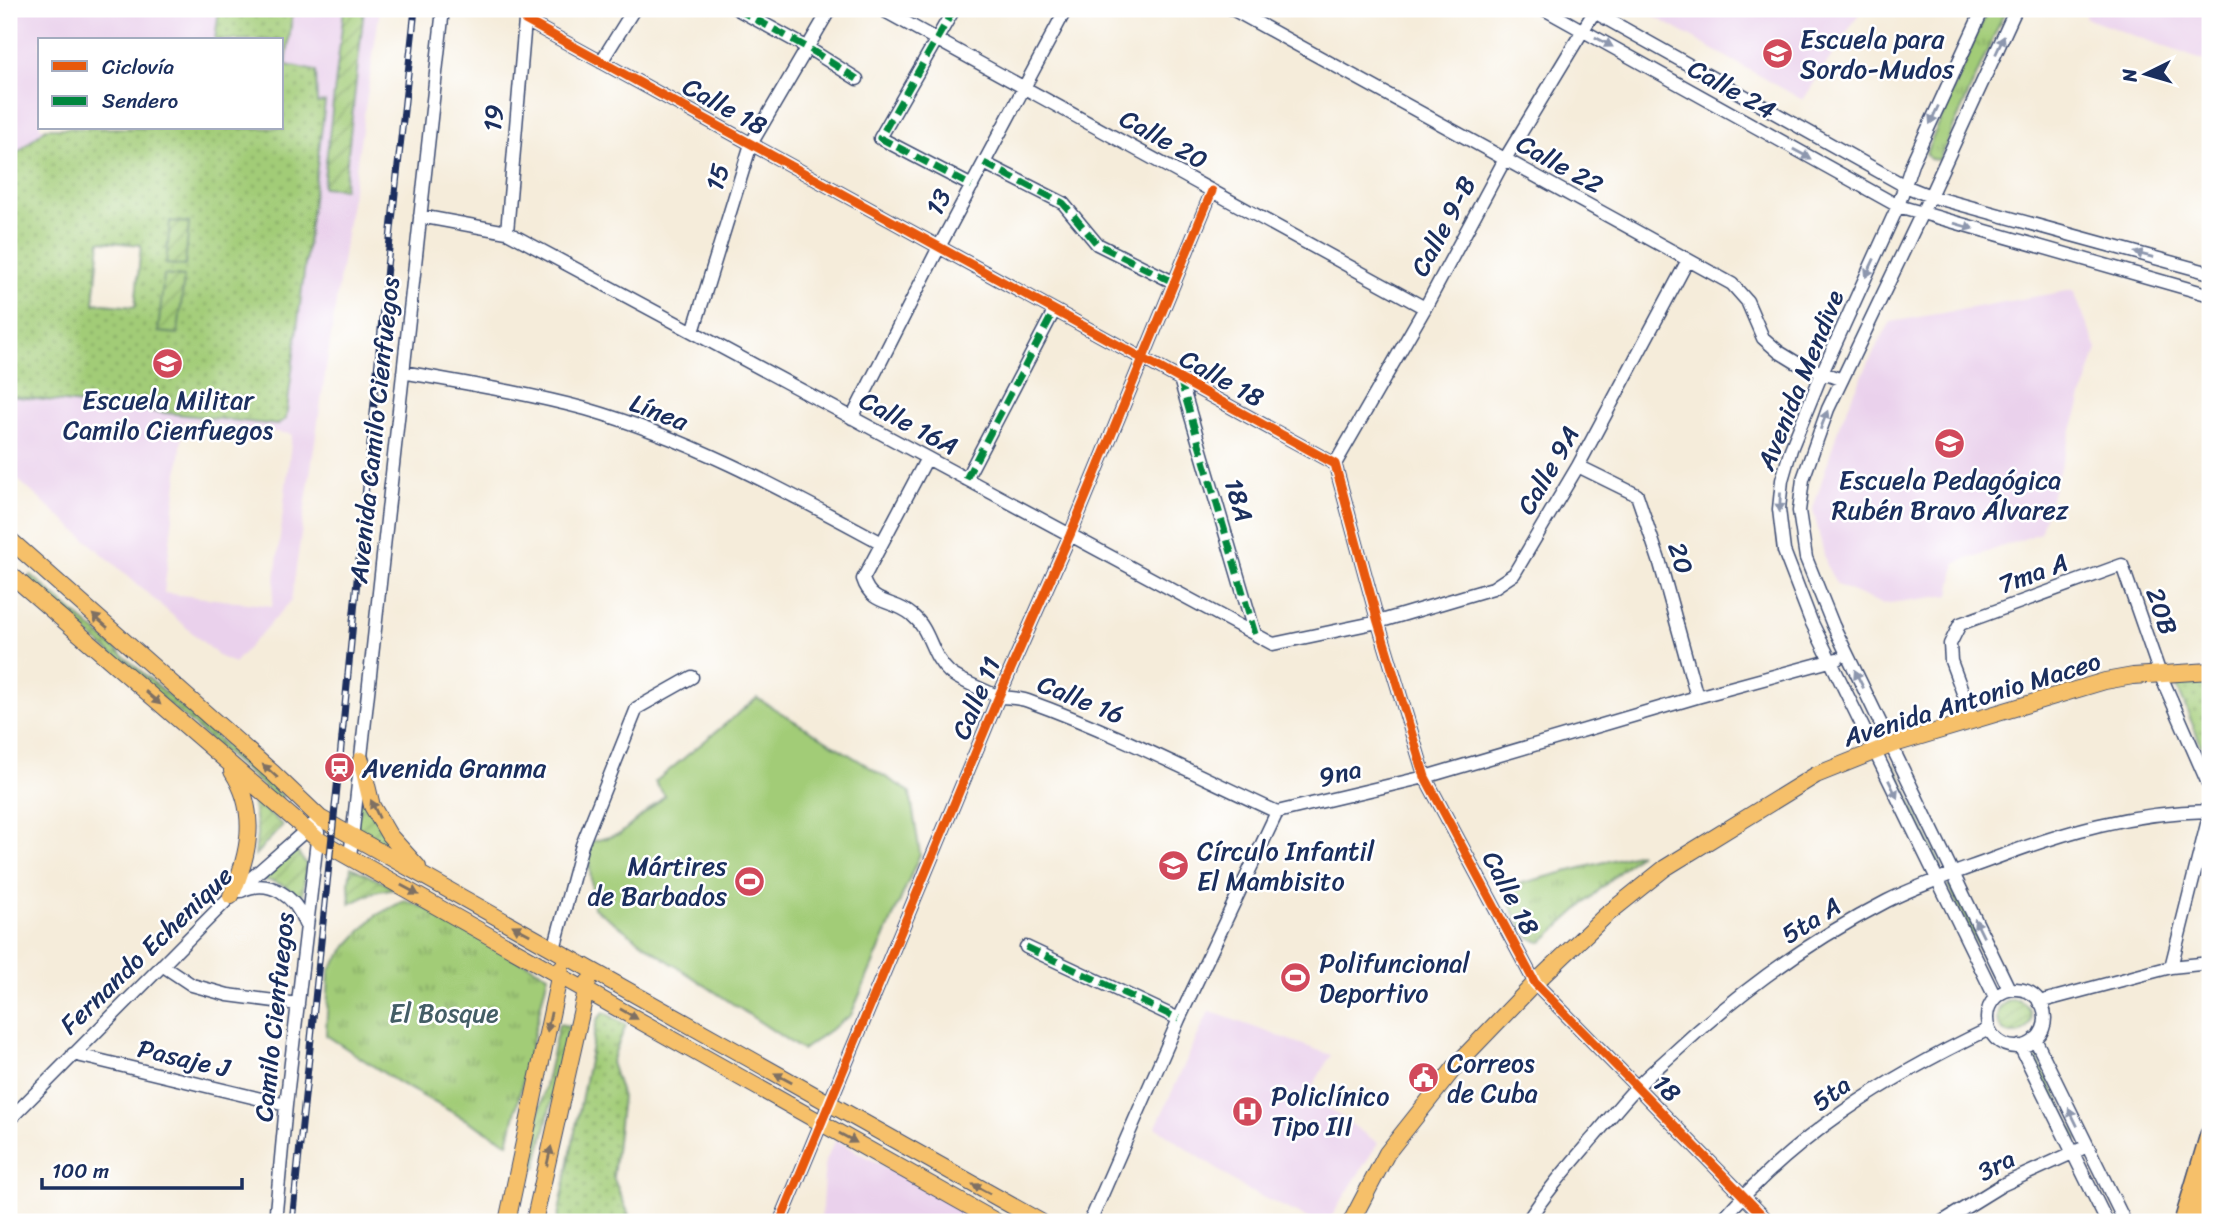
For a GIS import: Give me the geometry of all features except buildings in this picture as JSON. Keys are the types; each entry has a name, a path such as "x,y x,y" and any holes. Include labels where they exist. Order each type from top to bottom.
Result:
{"highway":[{"path":"2184,1222 2210,1135"},
{"path":"2200,1222 2210,1189"}],"main road":[{"path":"9,539 273,773 320,818 1041,1222"},
{"path":"9,573 311,835 997,1222"},
{"name":"Avenida Antonio Maceo","path":"1351,1222 1390,1149 1459,1062 1535,983 1605,916 1665,868 1816,775 1874,751 2105,681 2210,671"},
{"path":"220,756 241,786 250,823 247,853 232,896"},
{"path":"361,760 372,806 389,835 406,856 433,881"},
{"path":"507,1222 559,975 560,952"},
{"path":"534,1222 591,970"},
{"path":"516,1179 543,1186"}],"street":[{"name":"Avenida Camilo Cienfuegos","path":"350,857 443,9"},
{"path":"601,62 634,9"},
{"path":"737,9 857,79"},
{"name":"15","path":"694,332 751,144 830,9"},
{"name":"Calle 20","path":"881,9 1425,308"},
{"path":"954,9 880,138 972,186"},
{"name":"13","path":"852,418 939,247 1066,9"},
{"name":"Calle 22","path":"1232,9 1732,284 1747,301 1763,338 1779,352 1797,363 1842,380"},
{"name":"Calle 24","path":"1544,9 1898,206 2210,295"},
{"name":"Avenida Mendive","path":"1983,9 1913,161 1898,206 1822,373 1791,449 1782,480 1779,509 1784,551 1811,621 1995,997"},
{"name":"Avenida Mendive","path":"2009,989 1847,655 1805,558 1799,511 1803,479 1828,409 1922,214 2016,9"},
{"name":"Calle 9-B","path":"1335,464 1425,308 1505,159 1583,30 1592,10"},
{"name":"Calle 24","path":"1592,10 1905,186 1930,196 2210,274"},
{"name":"Calle 18","path":"525,14 601,62 1335,464 1378,622 1425,776 1535,983"},
{"name":"19","path":"506,232 525,14"},
{"path":"984,163 1063,204 1097,244 1173,282"},
{"name":"Calle 11","path":"780,1222 1212,191"},
{"name":"Calle 16A","path":"420,216 506,232 1273,644 1378,622"},
{"name":"Calle 9A","path":"1378,622 1493,588 1514,574 1578,466 1688,260"},
{"path":"966,479 1054,311"},
{"name":"Línea","path":"403,372 587,410 657,434 720,460 882,543"},
{"name":"18A","path":"1180,379 1255,634"},
{"path":"882,543 927,458"},
{"name":"20","path":"1578,466 1637,495 1660,563 1697,697"},
{"name":"Calle 16","path":"882,543 863,579 866,590 874,598 910,613 925,627 933,651 950,673 999,696 1025,699 1119,738 1277,812"},
{"name":"7ma A","path":"1973,720 1951,661 1950,644 1960,624 2122,565"},
{"name":"20B","path":"2122,565 2160,674 2210,788"},
{"name":"9na","path":"1277,812 1425,776 1697,697 1831,662 1847,655"},
{"path":"560,952 582,845 637,708 692,677"},
{"path":"1090,1222 1179,1019 1277,812"},
{"name":"5ta A","path":"1527,1222 1545,1195 1637,1086 1711,1018 1773,970 1836,929 1878,906 1938,880 2081,829 2141,816 2173,812 2210,812"},
{"path":"2171,967 2210,812"},
{"name":"Fernando Echenique","path":"9,1120 232,896 311,835 320,818"},
{"name":"Camilo Cienfuegos","path":"275,1222 306,928 311,835"},
{"path":"232,896 253,887 278,890 296,904 306,928"},
{"path":"1026,947 1179,1019"},
{"path":"2039,1002 2171,967 2210,963"},
{"path":"162,965 192,985 216,992 298,1004"},
{"name":"18","path":"1535,983 1769,1222"},
{"path":"2009,989 2029,992 2039,1002 2044,1017 2043,1025 2035,1039 2020,1046 2001,1043 1989,1029 1988,1009 1995,997 2009,989"},
{"name":"5ta","path":"1720,1222 1742,1196 1802,1142 1872,1091 1907,1070 1989,1029"},
{"path":"2035,1039 2124,1222"},
{"path":"2020,1046 2107,1222"},
{"name":"Pasaje J","path":"73,1054 286,1105"},
{"path":"2174,1222 2195,1158 2210,1127"},
{"name":"3ra","path":"1942,1222 2002,1185 2087,1146"}],"shaded area":[{"name":"Escuela Militar Camilo Cienfuegos","path":"9,9 380,9 291,601 234,663 220,657 9,472","holes":["99,241 141,246 135,307 94,303","184,421 292,434 272,606 164,593"]},
{"name":"Escuela para Sordo-Mudos","path":"1641,9 1862,9 1803,100"},
{"path":"2089,9 2210,9 2210,63 2085,18"},
{"name":"Escuela Pedagógica Rubén Bravo Álvarez","path":"2073,290 2097,349 2040,533 1956,563 1950,595 1882,604 1837,585 1827,567 1813,509 1840,423 1878,343 1891,322"},
{"name":"Policlínico Tipo III","path":"1209,1011 1331,1055 1308,1094 1378,1143 1328,1222 1316,1222 1247,1190 1156,1127"},
{"path":"836,1140 984,1222 821,1222 825,1160"}],"green space":[{"path":"219,9 293,9 286,65 316,71 317,103 325,102 286,419 277,425 9,396 9,160 44,130 284,130 284,38 215,38","holes":["100,241 141,245 135,307 94,303"]},
{"path":"344,9 364,9 344,189 323,187"},
{"path":"1988,9 2006,9 1939,160 1930,159 1926,153"},
{"path":"170,221 189,223 185,266 166,264"},
{"path":"164,275 184,277 178,334 158,332"},
{"path":"31,575 283,796 279,800 27,580"},
{"path":"2174,679 2210,680 2210,767"},
{"name":"Mártires de Barbados","path":"757,698 910,792 920,854 851,1015 802,1050 594,908 587,843 620,834 665,796 655,782"},
{"path":"1894,765 1942,867 1939,868 1890,767"},
{"path":"360,789 399,857 354,831"},
{"path":"255,802 283,825 255,855 257,833 253,804"},
{"path":"288,852 298,853 306,864 302,902 282,885 257,879"},
{"path":"1640,853 1542,942 1529,936 1503,888"},
{"path":"351,867 395,888 374,892 350,904"},
{"path":"1953,884 1994,969 1990,971 1948,886"},
{"name":"El Bosque","path":"405,900 425,908 548,975 508,1143 399,1083 326,1035 329,971 348,945 375,916"},
{"path":"2014,1000 2026,1005 2031,1017 2026,1029 2014,1034 2002,1029 1997,1017 2002,1005"},
{"path":"604,1012 626,1025 611,1062 622,1097 613,1177 632,1222 557,1222 597,1020"},
{"path":"559,1024 569,1026 536,1168 527,1166"},
{"path":"2037,1058 2078,1138 2073,1140 2033,1060"}],"railway":[{"path":"292,1222 415,9"}],"marked path":[{"path":"737,9 857,79"},
{"path":"954,9 880,138 972,186"},
{"path":"984,163 1063,203 1097,244 1173,282"},
{"path":"966,479 1054,311"},
{"path":"1180,379 1255,634"},
{"path":"1026,947 1179,1019"}],"cycle path":[{"path":"525,20 1335,464 1378,622 1425,777 1535,983 1769,1222"},
{"path":"780,1222 1212,191"}],"place":[{"name":"Escuela para Sordo-Mudos","path":"1777,54"},
{"name":"Escuela Militar Camilo Cienfuegos","path":"168,364"},
{"name":"Escuela Pedagógica Rubén Bravo Álvarez","path":"1950,444"},
{"name":"Avenida Granma","path":"339,768"},
{"name":"Círculo Infantil El Mambisito","path":"1174,866"},
{"name":"Mártires de Barbados","path":"750,881"},
{"name":"Polifuncional Deportivo","path":"1296,978"},
{"name":"Correos de Cuba","path":"1424,1078"},
{"name":"Policlínico Tipo III","path":"1248,1111"}]}
